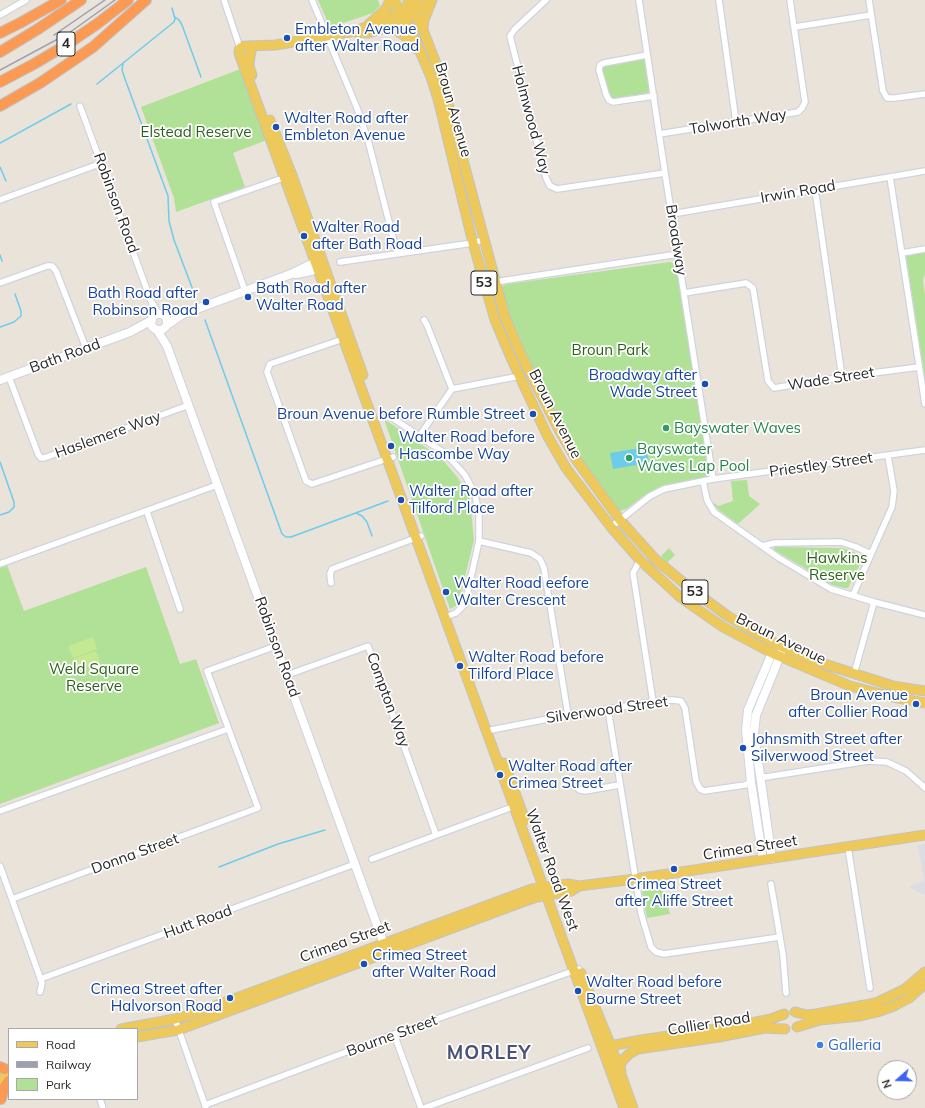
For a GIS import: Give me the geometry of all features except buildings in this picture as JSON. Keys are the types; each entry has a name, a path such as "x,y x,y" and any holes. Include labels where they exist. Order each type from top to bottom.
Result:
{"highway":[{"path":"0,33 61,0"},
{"name":"4","path":"0,52 38,30 81,0"},
{"name":"4","path":"0,82 66,45 97,24 128,0"},
{"path":"0,106 40,83 93,47 146,0"},
{"path":"2,1102 4,1088 8,1082"}],"main road":[{"path":"365,27 383,12 390,0"},
{"name":"Broun Avenue","path":"394,0 403,15 423,58 438,99 495,320 547,435 566,468 611,527 640,560 680,597 723,627 776,655 850,686 925,703"},
{"path":"355,31 368,33 388,28 403,15 412,4 431,0"},
{"path":"423,30 424,20 431,0"},
{"name":"Broun Avenue","path":"412,4 440,74 505,317 522,357 558,430 577,461 620,520 655,560 690,589 729,617 780,645 818,662 894,686 925,691"},
{"path":"246,51 355,31 403,15"},
{"path":"388,28 405,36 423,58"},
{"name":"Walter Road West","path":"246,51 288,176 346,337 576,970 608,1050 624,1108"},
{"name":"Crimea Street","path":"126,1028 175,1019 208,1008 525,891 571,891 579,886 768,860 925,835"},
{"name":"Crimea Street","path":"138,1037 178,1030 525,901 548,891"},
{"path":"925,972 905,988 876,1003 808,1015 789,1011 784,1014 781,1022 785,1029 792,1030 820,1020 860,1016 877,1012 894,1006 909,998 925,984"},
{"path":"795,1012 800,1019 797,1027"},
{"name":"Collier Road","path":"608,1050 771,1019 784,1014"},
{"name":"Collier Road","path":"608,1050 638,1049 719,1037 765,1028 785,1029"},
{"name":"Collier Road","path":"621,1074 620,1066 622,1060 638,1049"},
{"name":"Walter Road West","path":"608,1050 621,1074 633,1108"},
{"path":"0,1080 5,1070"}],"street":[{"path":"0,15 26,0"},
{"name":"Walter Road West","path":"224,0 234,28 246,51"},
{"path":"312,0 328,36 368,140 397,253"},
{"name":"Holmwood Way","path":"546,0 515,29 510,36 546,178 550,186 557,189 665,173"},
{"name":"Broadway","path":"639,0 713,479"},
{"path":"719,0 736,122"},
{"name":"Tolworth Way","path":"659,134 798,112 802,108 805,102 790,0"},
{"path":"869,0 883,91 887,98 925,94"},
{"path":"795,27 871,15"},
{"path":"647,55 604,63 600,65 599,70 606,94 612,102 654,96"},
{"name":"Robinson Road","path":"80,106 157,317 167,321 161,328"},
{"path":"0,200 102,163"},
{"name":"Irwin Road","path":"672,214 925,171"},
{"path":"245,291 214,202 288,176"},
{"path":"890,177 925,404"},
{"path":"815,189 842,377"},
{"path":"340,262 474,243 485,239"},
{"path":"902,253 925,249"},
{"path":"496,285 501,282 678,254"},
{"name":"Bath Road","path":"130,332 161,328 183,314 291,274 300,274 320,264"},
{"path":"0,283 47,266 52,266 56,271 86,348"},
{"name":"Wade Street","path":"684,293 746,283 753,288 768,381 774,388 919,367"},
{"name":"Bath Road","path":"0,380 130,332 157,317 183,314"},
{"name":"Robinson Road","path":"157,317 152,325 161,328"},
{"path":"424,320 428,324 452,389"},
{"name":"Robinson Road","path":"161,328 387,952"},
{"path":"346,337 270,364 267,372 306,481 312,484 390,458"},
{"path":"420,435 452,389 520,376"},
{"name":"Haslemere Way","path":"9,377 38,454 41,458 189,405"},
{"path":"394,419 420,435 446,454 465,475 474,494 480,515 480,541 464,604 460,609 448,616"},
{"name":"Priestley Street","path":"611,527 650,496 662,490 713,479 925,450"},
{"path":"853,595 892,507 894,491 888,456"},
{"path":"703,481 707,500 714,512 779,558 831,589 925,615"},
{"path":"0,564 147,512 217,485"},
{"path":"147,512 180,609"},
{"path":"331,583 330,574 332,569 419,537"},
{"path":"480,541 531,554 540,559 544,568 568,715"},
{"path":"762,546 775,543 841,542 856,546 871,554"},
{"path":"640,560 633,573 653,702"},
{"path":"854,674 874,602"},
{"path":"768,860 760,776 754,733 756,715 780,645"},
{"path":"0,811 228,729 207,671 276,646"},
{"name":"Compton Way","path":"287,675 368,646 436,835"},
{"path":"768,860 751,782 746,730 748,710 776,655"},
{"name":"Silverwood Street","path":"489,730 568,715 653,702 672,700 681,701 685,708 696,781 700,789 704,791 744,785 751,782"},
{"path":"608,709 642,921 651,947 656,952 664,954 780,938"},
{"name":"Donna Street","path":"12,898 258,808 228,729"},
{"path":"760,776 766,777 868,761 887,762 906,771 925,788"},
{"path":"572,784 580,790 585,791 619,785"},
{"path":"372,858 516,805"},
{"path":"848,847 870,988"},
{"name":"Hutt Road","path":"40,979 355,864"},
{"path":"0,866 42,983 40,992"},
{"path":"771,884 780,938 786,993"},
{"name":"Bourne Street","path":"206,1106 394,1034 576,970"},
{"path":"175,1019 206,1106"},
{"path":"394,1034 422,1108 434,1106 588,1048"}],"shaded area":[{"path":"925,844 925,895 909,887 924,880 918,845"}],"green space":[{"path":"318,0 378,0 380,6 373,13 334,26 329,25"},
{"path":"644,59 646,61 651,89 647,93 613,100 609,98 602,69 606,65"},
{"name":"Elstead Reserve","path":"243,68 269,139 233,153 245,187 176,212 174,198 141,107"},
{"path":"925,249 925,274 923,280 925,295 925,378 906,256 908,252"},
{"name":"Broun Park","path":"670,262 677,265 710,473 707,477 664,485 648,493 626,509 620,511 614,508 576,455 540,387 506,311 501,288 508,284"},
{"path":"384,419 441,458 458,478 470,499 474,540 458,605 450,609"},
{"path":"747,480 749,496 760,504 738,524 713,504 714,503 718,506 733,501 731,481"},
{"name":"Hawkins Reserve","path":"774,547 843,548 864,556 848,588 844,588 833,585 776,551"},
{"path":"669,548 675,555 667,563 661,556"},
{"name":"Weld Square Reserve","path":"7,565 24,611 146,567 180,664 196,659 219,723 0,804 0,568"},
{"path":"93,637 97,649 73,658 68,646"},
{"path":"96,651 100,662 77,671 73,659"},
{"path":"661,884 670,914 647,918 642,892 647,886"}],"water":[{"name":"Bayswater Waves Lap Pool","path":"646,447 649,463 613,469 610,453"}],"waterway":[{"path":"97,84 174,22 175,19 172,8"},
{"path":"175,17 182,25 201,77"},
{"path":"123,64 122,70 125,79 168,196 169,221 174,240 193,290"},
{"path":"0,143 71,104"},
{"path":"0,167 6,181"},
{"path":"0,255 2,261"},
{"path":"0,327 14,322 21,316 21,311 15,294"},
{"path":"205,320 282,534 286,537 291,537 388,501"},
{"path":"0,462 14,502 14,507 9,512 0,515"},
{"path":"356,513 362,516 367,522 372,536"},
{"path":"219,867 278,844 325,830"}],"railway":[{"path":"54,35 105,0"},
{"path":"0,70 69,33 115,0"}],"place":[{"name":"Embleton Avenue after Walter Road","path":"287,38"},
{"name":"Walter Road after Embleton Avenue","path":"276,127"},
{"name":"Walter Road after Bath Road","path":"304,236"},
{"name":"Bath Road after Walter Road","path":"248,297"},
{"name":"Bath Road after Robinson Road","path":"206,302"},
{"name":"Broadway after Wade Street","path":"705,384"},
{"name":"Broun Avenue before Rumble Street","path":"533,414"},
{"name":"Bayswater Waves","path":"666,428"},
{"name":"Walter Road before Hascombe Way","path":"391,446"},
{"name":"Bayswater Waves Lap Pool","path":"629,458"},
{"name":"Walter Road after Tilford Place","path":"401,500"},
{"name":"Walter Road eefore Walter Crescent","path":"446,592"},
{"name":"Walter Road before Tilford Place","path":"460,666"},
{"name":"Broun Avenue after Collier Road","path":"916,704"},
{"name":"Johnsmith Street after Silverwood Street","path":"743,748"},
{"name":"Walter Road after Crimea Street","path":"500,775"},
{"name":"Crimea Street after Aliffe Street","path":"674,869"},
{"name":"Crimea Street after Walter Road","path":"364,964"},
{"name":"Walter Road before Bourne Street","path":"578,991"},
{"name":"Crimea Street after Halvorson Road","path":"230,998"},
{"name":"Galleria","path":"820,1045"}],"district":[{"name":"MORLEY","path":"489,1053"}]}
